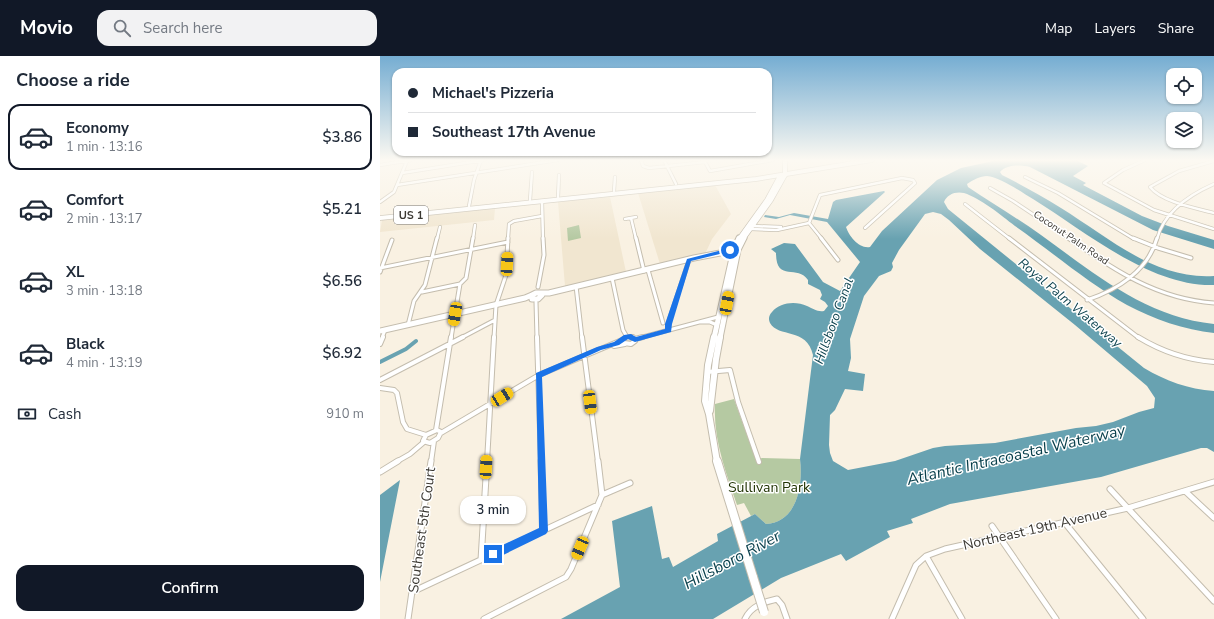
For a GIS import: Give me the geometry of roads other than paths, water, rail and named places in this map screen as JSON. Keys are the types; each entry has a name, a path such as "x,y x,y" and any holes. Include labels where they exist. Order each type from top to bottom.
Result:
{"main road":[{"path":"530,201 673,186"},
{"path":"541,200 556,197 673,186"},
{"path":"769,202 769,195 774,186"},
{"path":"766,615 730,508 715,452 709,414 705,401 707,372 718,318 735,250 769,202 778,186"},
{"name":"US 1","path":"380,217 486,204 530,201"},
{"name":"US 1","path":"380,217 530,201"},
{"path":"474,208 486,204"},
{"path":"455,210 469,206"},
{"path":"383,331 735,250"},
{"path":"720,337 735,250"},
{"path":"722,303 722,314 725,315"},
{"path":"709,414 722,322 718,318"}],"street":[{"path":"380,202 393,194 396,186"},
{"path":"469,206 473,186"},
{"path":"530,201 531,186"},
{"path":"556,197 557,186"},
{"path":"614,186 614,192"},
{"path":"810,220 820,195 862,186"},
{"path":"865,228 911,186"},
{"path":"1044,186 1128,235 1154,247 1191,258"},
{"path":"1110,186 1138,203 1170,216 1214,230"},
{"path":"1151,186 1150,187 1151,190 1155,193 1182,204 1214,213"},
{"path":"1087,300 1105,293 1117,286 1130,278 1141,268 1154,247 1164,222 1182,204 1209,186"},
{"name":"Coconut Palm Road","path":"990,188 1028,210 1130,278 1174,297 1214,303"},
{"path":"541,200 544,255 537,296 543,531"},
{"path":"965,204 1129,332 1149,344 1187,358 1214,362"},
{"path":"481,560 496,305 506,275 509,224 542,216"},
{"path":"625,219 636,217"},
{"path":"631,218 663,323"},
{"path":"752,226 771,229 810,220"},
{"path":"810,220 838,260"},
{"path":"421,292 460,284 466,278 475,225"},
{"path":"408,325 414,301 425,285 440,227"},
{"path":"380,272 392,240"},
{"path":"381,268 508,242"},
{"path":"669,330 668,325 689,260"},
{"path":"612,278 623,330 627,337"},
{"path":"436,430 460,284"},
{"path":"484,619 566,577 571,569 602,495 576,286"},
{"path":"661,314 671,316"},
{"path":"584,355 632,343 635,339 714,317 718,318"},
{"path":"380,380 495,320"},
{"path":"700,322 710,322 717,325"},
{"path":"380,344 383,331"},
{"path":"380,472 410,454 424,442 434,441 440,437 441,433 539,375 627,337 635,339"},
{"path":"622,340 625,344"},
{"path":"707,372 730,370 738,402 759,462"},
{"path":"380,388 394,390 397,393 403,422 407,429 426,435"},
{"path":"436,430 440,431 441,433"},
{"path":"424,442 423,440 426,435 436,430"},
{"name":"Southeast 5th Court","path":"408,619 434,441"},
{"name":"Northeast 19th Avenue","path":"926,556 945,550 1128,508 1214,482"},
{"path":"602,495 630,483"},
{"path":"1110,489 1214,601"},
{"path":"1185,491 1214,518"},
{"path":"412,592 598,505"},
{"path":"1065,523 1143,619"},
{"path":"992,526 1056,619"},
{"path":"892,619 916,565 926,556 962,619"},
{"path":"744,619 751,609 769,600 777,599 782,605 787,619"}],"water":[{"path":"930,186 968,186 1122,292 1166,313 1189,320 1214,324 1214,333 1203,332 1169,323 1147,315 1127,305 1084,277 977,199 961,192 950,195 945,199 944,202 948,209 1144,368 1178,384 1214,391 1214,452 1207,448 1201,448 1101,477 950,504 911,519 913,523 887,531 890,537 846,561 841,554 781,578 713,619 561,619 620,587 612,521 652,506 662,559 669,557 673,567 718,541 717,534 755,514 766,524 777,522 785,517 792,509 799,490 801,469 800,459 813,355 810,346 805,340 774,328 770,323 769,317 771,313 779,306 788,303 803,304 819,311 824,311 828,306 820,299 822,295 820,290 808,284 808,280 804,275 783,271 780,268 777,262 776,253 771,249 784,243 795,244 823,282 840,291 860,262 827,222 790,215 776,219 764,217 765,215 779,217 794,213 828,219 833,202 836,200 884,191 885,192 846,227 849,234 858,244 866,247 870,247 882,231","holes":["933,212 941,214 980,249 1075,325 1147,386 1155,398 1154,408 1113,422 1096,426 1076,428 995,443 933,448 895,461 848,470 833,461 829,445 830,415 835,410 845,389 863,391 865,374 848,371 851,358 850,339 864,296 879,276 891,271 893,267 892,263 899,250 925,214"]},
{"path":"1012,186 1023,186 1032,191 1133,254 1152,264 1172,271 1192,275 1214,276 1214,285 1190,283 1166,277 1142,267 1096,241"},
{"path":"1068,186 1085,186 1142,216 1168,226 1214,240 1214,249 1153,230"},
{"path":"400,480 380,582 380,495"}],"waterway":[{"path":"380,362 406,349 416,341"}],"water label":[{"name":"Royal Palm Waterway","path":"1070,303"},
{"name":"Hillsboro Canal","path":"834,321"},
{"name":"Atlantic Intracoastal Waterway","path":"1016,455"},
{"name":"Hillsboro River","path":"732,560"}],"park label":[{"name":"Sullivan Park","path":"769,487"}]}
